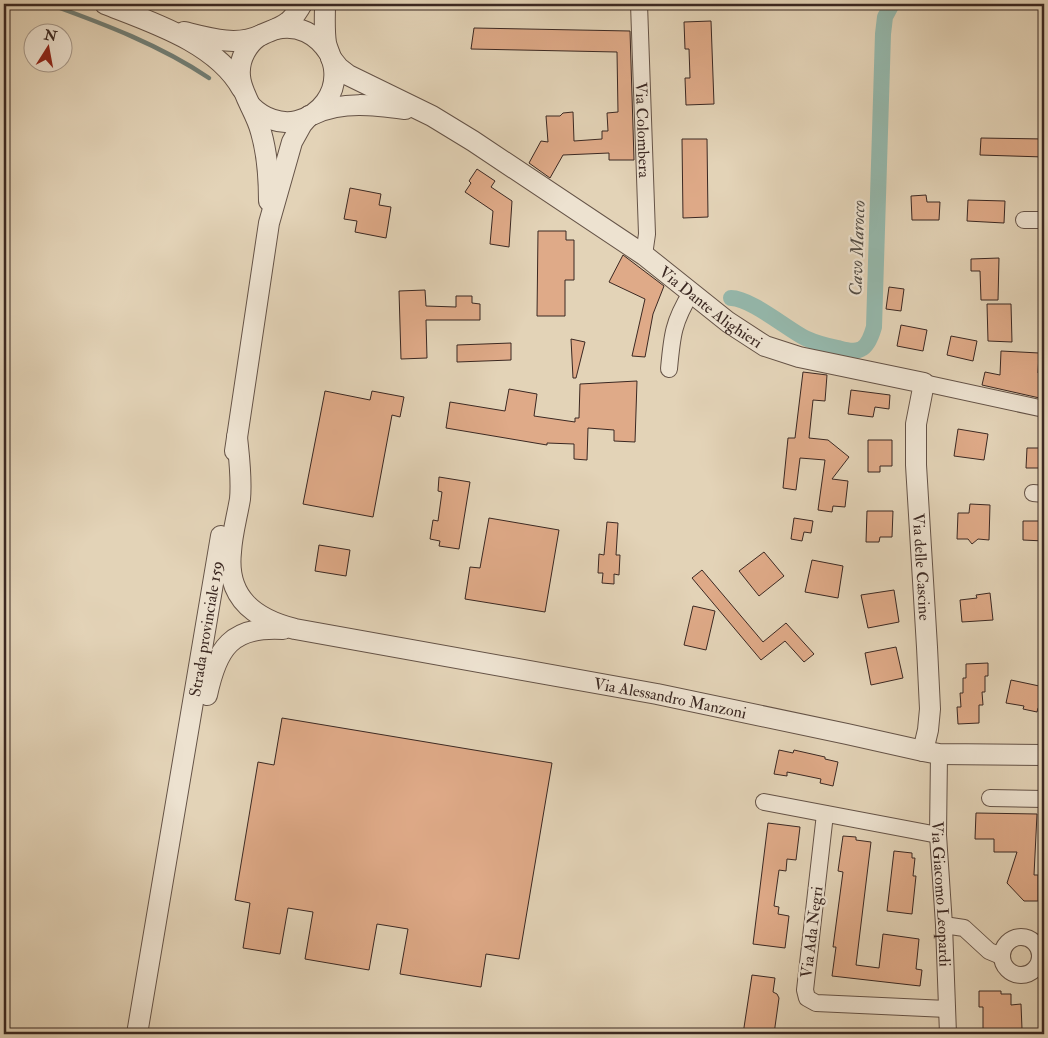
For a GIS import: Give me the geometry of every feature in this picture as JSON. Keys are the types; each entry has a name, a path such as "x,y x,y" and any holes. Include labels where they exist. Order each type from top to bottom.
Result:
{"street":[{"path":"105,4 165,27 228,41 243,40 290,27 306,31 320,41 331,56"},
{"name":"Strada provinciale 159","path":"269,222 269,189 265,148 258,119 245,96 240,72 243,56 251,44 268,32 287,23 302,4"},
{"name":"Strada provinciale 159","path":"137,1034 238,437 269,222 292,142 298,129 324,104 332,90 334,76 331,56 326,41 325,4"},
{"name":"Via Colombera","path":"639,4 647,234 644,255"},
{"path":"165,27 194,43 222,65 235,77 245,96 261,114 278,121 294,121 311,115"},
{"name":"Via Dante Alighieri","path":"331,56 339,68 348,75 453,128 644,255 744,333 773,349 799,357 1044,409"},
{"name":"Via Dante Alighieri","path":"311,115 332,107 358,105 386,106 420,111"},
{"path":"1024,220 1044,220"},
{"path":"669,369 672,331 691,293"},
{"name":"Via delle Cascine","path":"924,383 916,424 916,465 930,709 928,730 931,752"},
{"path":"238,437 240,492 231,552 231,573 238,592 250,609 269,621 295,629"},
{"path":"185,750 200,723 212,669 227,645 244,634 254,631 276,628 295,629"},
{"name":"Via Alessandro Manzoni","path":"295,629 657,694 931,752 1044,755"},
{"name":"Via Giacomo Leopardi","path":"931,752 944,925 948,1034"},
{"path":"990,798 1044,799"},
{"path":"764,802 938,836"},
{"name":"Via Ada Negri","path":"825,814 804,990 807,998 816,1003 947,1009"},
{"path":"944,925 964,928 989,951 1001,956"},
{"path":"1023,936 1034,941 1042,950 1040,975 1018,976 1010,972 1004,965 1001,956 1004,946 1013,938 1023,936"}],"building":[{"path":"711,21 714,104 686,105 685,78 690,78 689,49 685,49 684,22"},
{"path":"474,28 630,31 634,160 609,160 609,153 563,155 550,178 529,163 541,141 548,142 546,116 560,116 563,113 573,112 574,141 602,139 602,131 608,131 607,113 618,112 617,52 471,49"},
{"path":"981,138 1044,139 1044,157 980,155"},
{"path":"682,139 707,139 708,217 683,218"},
{"path":"477,169 495,181 491,187 512,201 509,247 490,244 493,211 465,192 471,183 469,181"},
{"path":"350,188 381,194 379,205 391,207 386,238 355,232 357,221 344,219"},
{"path":"926,195 927,202 940,202 939,220 912,220 911,196"},
{"path":"968,200 1005,201 1004,223 967,221"},
{"path":"538,231 566,231 566,240 574,240 574,280 565,280 565,316 537,316"},
{"path":"623,255 664,286 653,314 645,357 632,356 645,299 609,282"},
{"path":"999,258 998,300 981,300 980,271 971,271 971,259"},
{"path":"889,287 904,289 901,311 886,309"},
{"path":"425,290 426,306 456,307 456,296 472,296 472,303 480,304 480,320 426,320 427,358 401,359 399,291"},
{"path":"987,304 1011,304 1012,342 988,341"},
{"path":"901,325 927,330 923,351 897,346"},
{"path":"951,336 977,341 973,361 947,355"},
{"path":"571,339 585,342 576,378 573,378"},
{"path":"511,343 511,360 457,362 457,345"},
{"path":"1001,351 1039,353 1038,373 1044,373 1044,399 982,385 985,372 1000,375"},
{"path":"803,372 827,375 825,401 813,400 809,438 828,440 849,457 832,479 848,481 845,507 833,506 832,512 818,510 825,460 800,458 796,490 783,488 788,438 795,438"},
{"path":"637,381 635,442 614,441 614,430 588,428 587,460 574,459 574,444 547,443 547,445 446,428 450,402 505,411 509,389 537,394 534,416 575,422 575,418 579,418 580,384"},
{"path":"851,390 890,395 889,409 875,407 873,417 848,414"},
{"path":"325,391 370,400 372,391 404,397 400,417 392,415 373,517 303,504"},
{"path":"958,429 988,434 984,460 954,456"},
{"path":"868,440 892,440 892,466 880,466 880,472 868,472"},
{"path":"1027,448 1044,448 1044,468 1026,468"},
{"path":"439,477 470,482 459,549 439,546 440,541 430,539 433,520 438,521 442,492 438,491"},
{"path":"970,504 990,505 989,540 978,539 972,544 968,539 957,539 958,513 969,513"},
{"path":"867,511 893,511 892,537 880,537 879,542 866,542"},
{"path":"489,518 559,530 545,612 465,599 470,567 480,568"},
{"path":"794,518 813,521 811,533 804,532 802,541 791,539"},
{"path":"1023,521 1044,521 1044,541 1023,540"},
{"path":"607,522 618,523 616,555 620,555 619,575 614,574 614,584 602,583 603,573 598,573 599,554 604,555"},
{"path":"319,545 350,550 346,576 315,571"},
{"path":"764,552 784,576 759,596 739,571"},
{"path":"812,560 843,566 838,598 805,592"},
{"path":"702,570 763,642 786,623 814,654 804,662 785,641 761,660 692,578"},
{"path":"894,590 899,622 868,628 861,595"},
{"path":"990,593 993,620 962,622 960,600 977,598 976,595"},
{"path":"693,606 715,611 706,650 684,645"},
{"path":"896,647 903,678 871,685 865,653"},
{"path":"988,663 988,676 985,676 985,692 982,692 983,705 979,705 979,723 958,724 957,707 961,707 960,693 963,693 963,678 966,678 966,664"},
{"path":"1011,680 1044,687 1044,709 1038,708 1037,712 1023,709 1024,706 1006,703"},
{"path":"282,718 552,763 519,959 486,954 481,987 400,974 408,929 377,924 369,970 305,959 313,912 288,908 280,954 243,948 250,903 235,900 258,762 274,765"},
{"path":"779,750 793,753 794,750 838,762 833,786 820,783 821,779 787,772 787,776 774,774"},
{"path":"976,813 1037,814 1034,875 1038,875 1038,901 1024,901 1007,883 1017,852 994,852 994,839 975,839"},
{"path":"768,823 800,827 796,860 787,859 786,871 779,870 774,906 779,907 778,914 789,916 785,948 753,944"},
{"path":"843,836 856,837 856,840 871,842 856,965 879,968 883,934 919,939 916,969 922,970 920,986 832,976 836,947 833,947 843,872 838,871"},
{"path":"894,851 912,853 912,858 915,858 913,876 916,876 912,914 887,911"},
{"path":"752,975 775,978 773,992 779,998 774,1034 743,1034"},
{"path":"979,991 1001,991 1001,994 1011,994 1011,1005 1021,1004 1022,1029 983,1031 983,1007 979,1007"}],"waterway":[{"path":"49,4 151,45 209,78"},
{"name":"Cavo Marocco","path":"731,298 748,303 805,338 821,344 855,351 866,345 869,340 874,327 883,34 885,17 892,4"}]}
